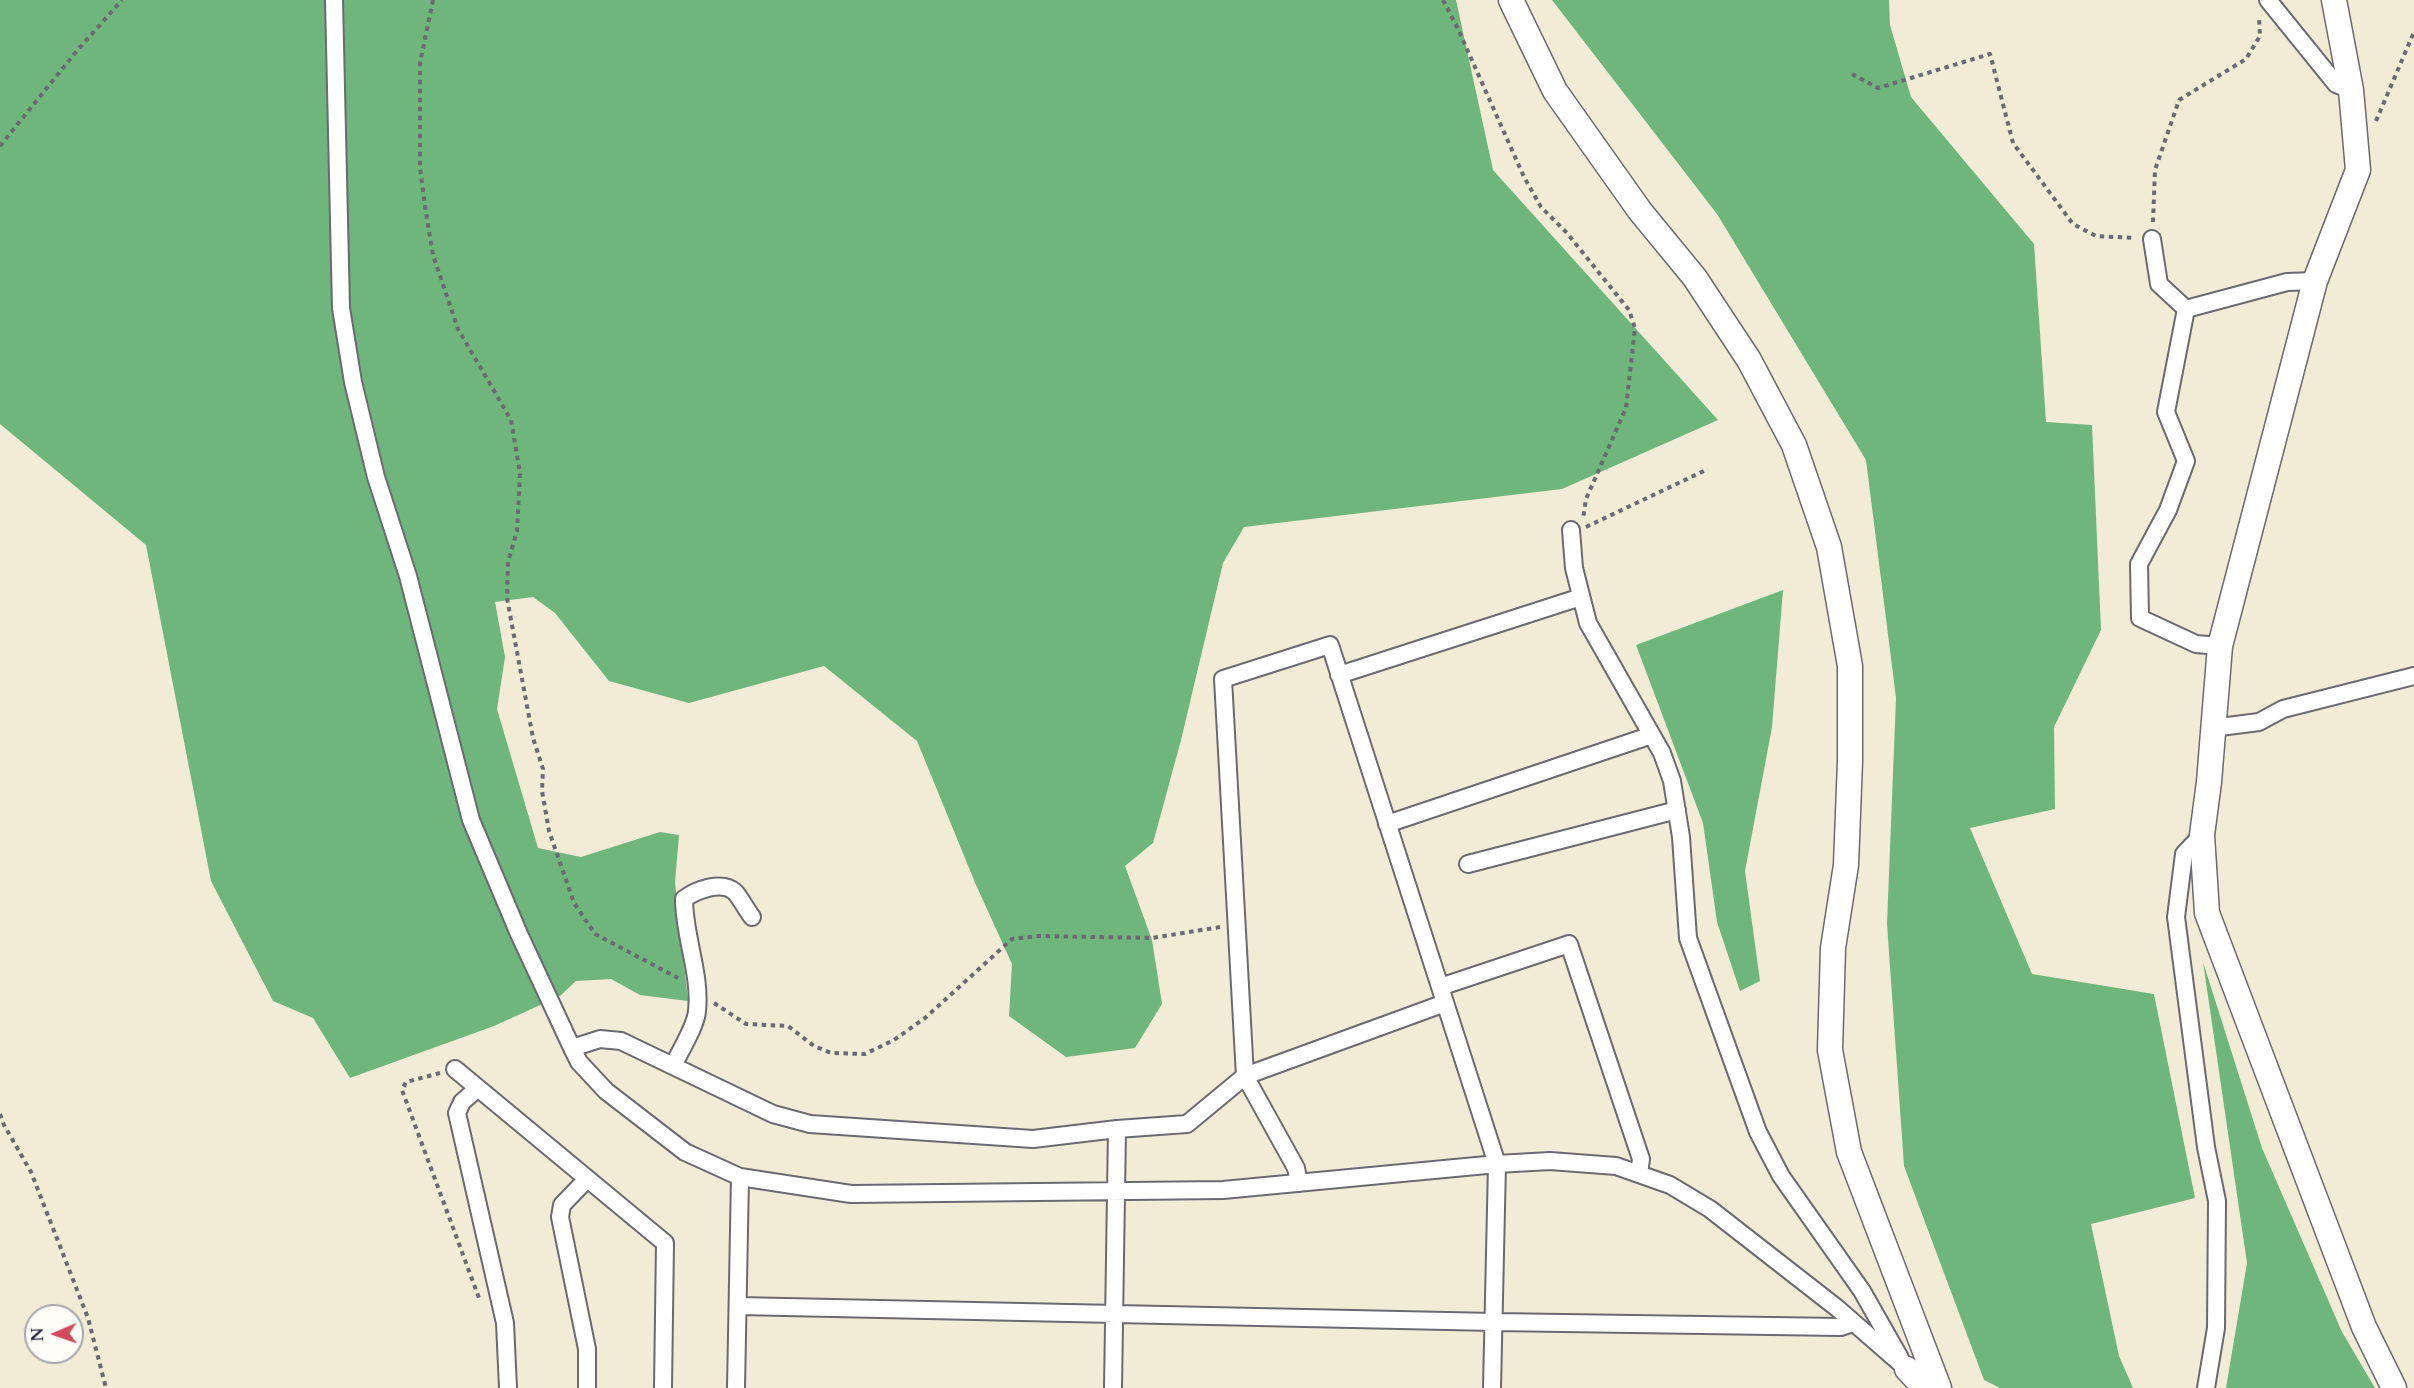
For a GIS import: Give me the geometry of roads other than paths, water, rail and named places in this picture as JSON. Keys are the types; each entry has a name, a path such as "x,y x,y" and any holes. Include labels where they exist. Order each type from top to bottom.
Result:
{"street":[{"path":"334,0 341,308 353,382 376,477 411,586 471,819 519,934 572,1048 579,1062 606,1091 685,1152 740,1177 851,1194 1223,1190 1497,1164 1561,1162 1616,1166 1670,1185 1710,1209 1853,1323 1925,1388"},
{"path":"1511,0 1555,91 1640,211 1695,278 1749,360 1794,445 1829,547 1850,666 1850,760 1845,864 1833,948 1830,1050 1849,1152 1939,1388"},
{"path":"2334,0 2351,90 2358,170 2315,282 2220,646 2209,782 2202,835 2207,913 2360,1317 2394,1388"},
{"path":"2264,5 2336,84 2351,90"},
{"path":"2152,239 2159,284 2186,309"},
{"path":"2186,309 2287,282 2315,282"},
{"path":"2186,309 2166,412 2186,461 2168,510 2139,564 2140,618 2196,644 2220,646"},
{"path":"1576,531 1574,568 1588,623 1662,753 1672,781 1681,837 1688,938 1758,1132 1781,1176 1862,1291 1906,1369"},
{"path":"1339,675 1581,597"},
{"path":"1299,1183 1296,1168 1245,1076 1223,679 1330,645 1497,1164 1492,1388"},
{"path":"2212,728 2259,722 2283,709 2414,676"},
{"path":"1387,824 1652,735"},
{"path":"1468,864 1677,810"},
{"path":"2202,835 2184,854 2175,917 2206,1148 2217,1201 2216,1328 2206,1388"},
{"path":"673,1066 698,1012 697,991 684,917 684,899 692,893 709,888 726,887 734,891 752,917"},
{"path":"572,1048 600,1039 621,1041 773,1114 810,1124 1033,1139 1187,1124 1245,1076 1569,944 1641,1159 1639,1174"},
{"path":"455,1069 665,1243 663,1388"},
{"path":"478,1089 462,1101 457,1113 505,1323 508,1388"},
{"path":"1113,1388 1118,1129"},
{"path":"736,1388 740,1177"},
{"path":"586,1179 562,1205 560,1217 587,1349 587,1388"},
{"path":"738,1306 1494,1322 1841,1327 1853,1323"}]}
